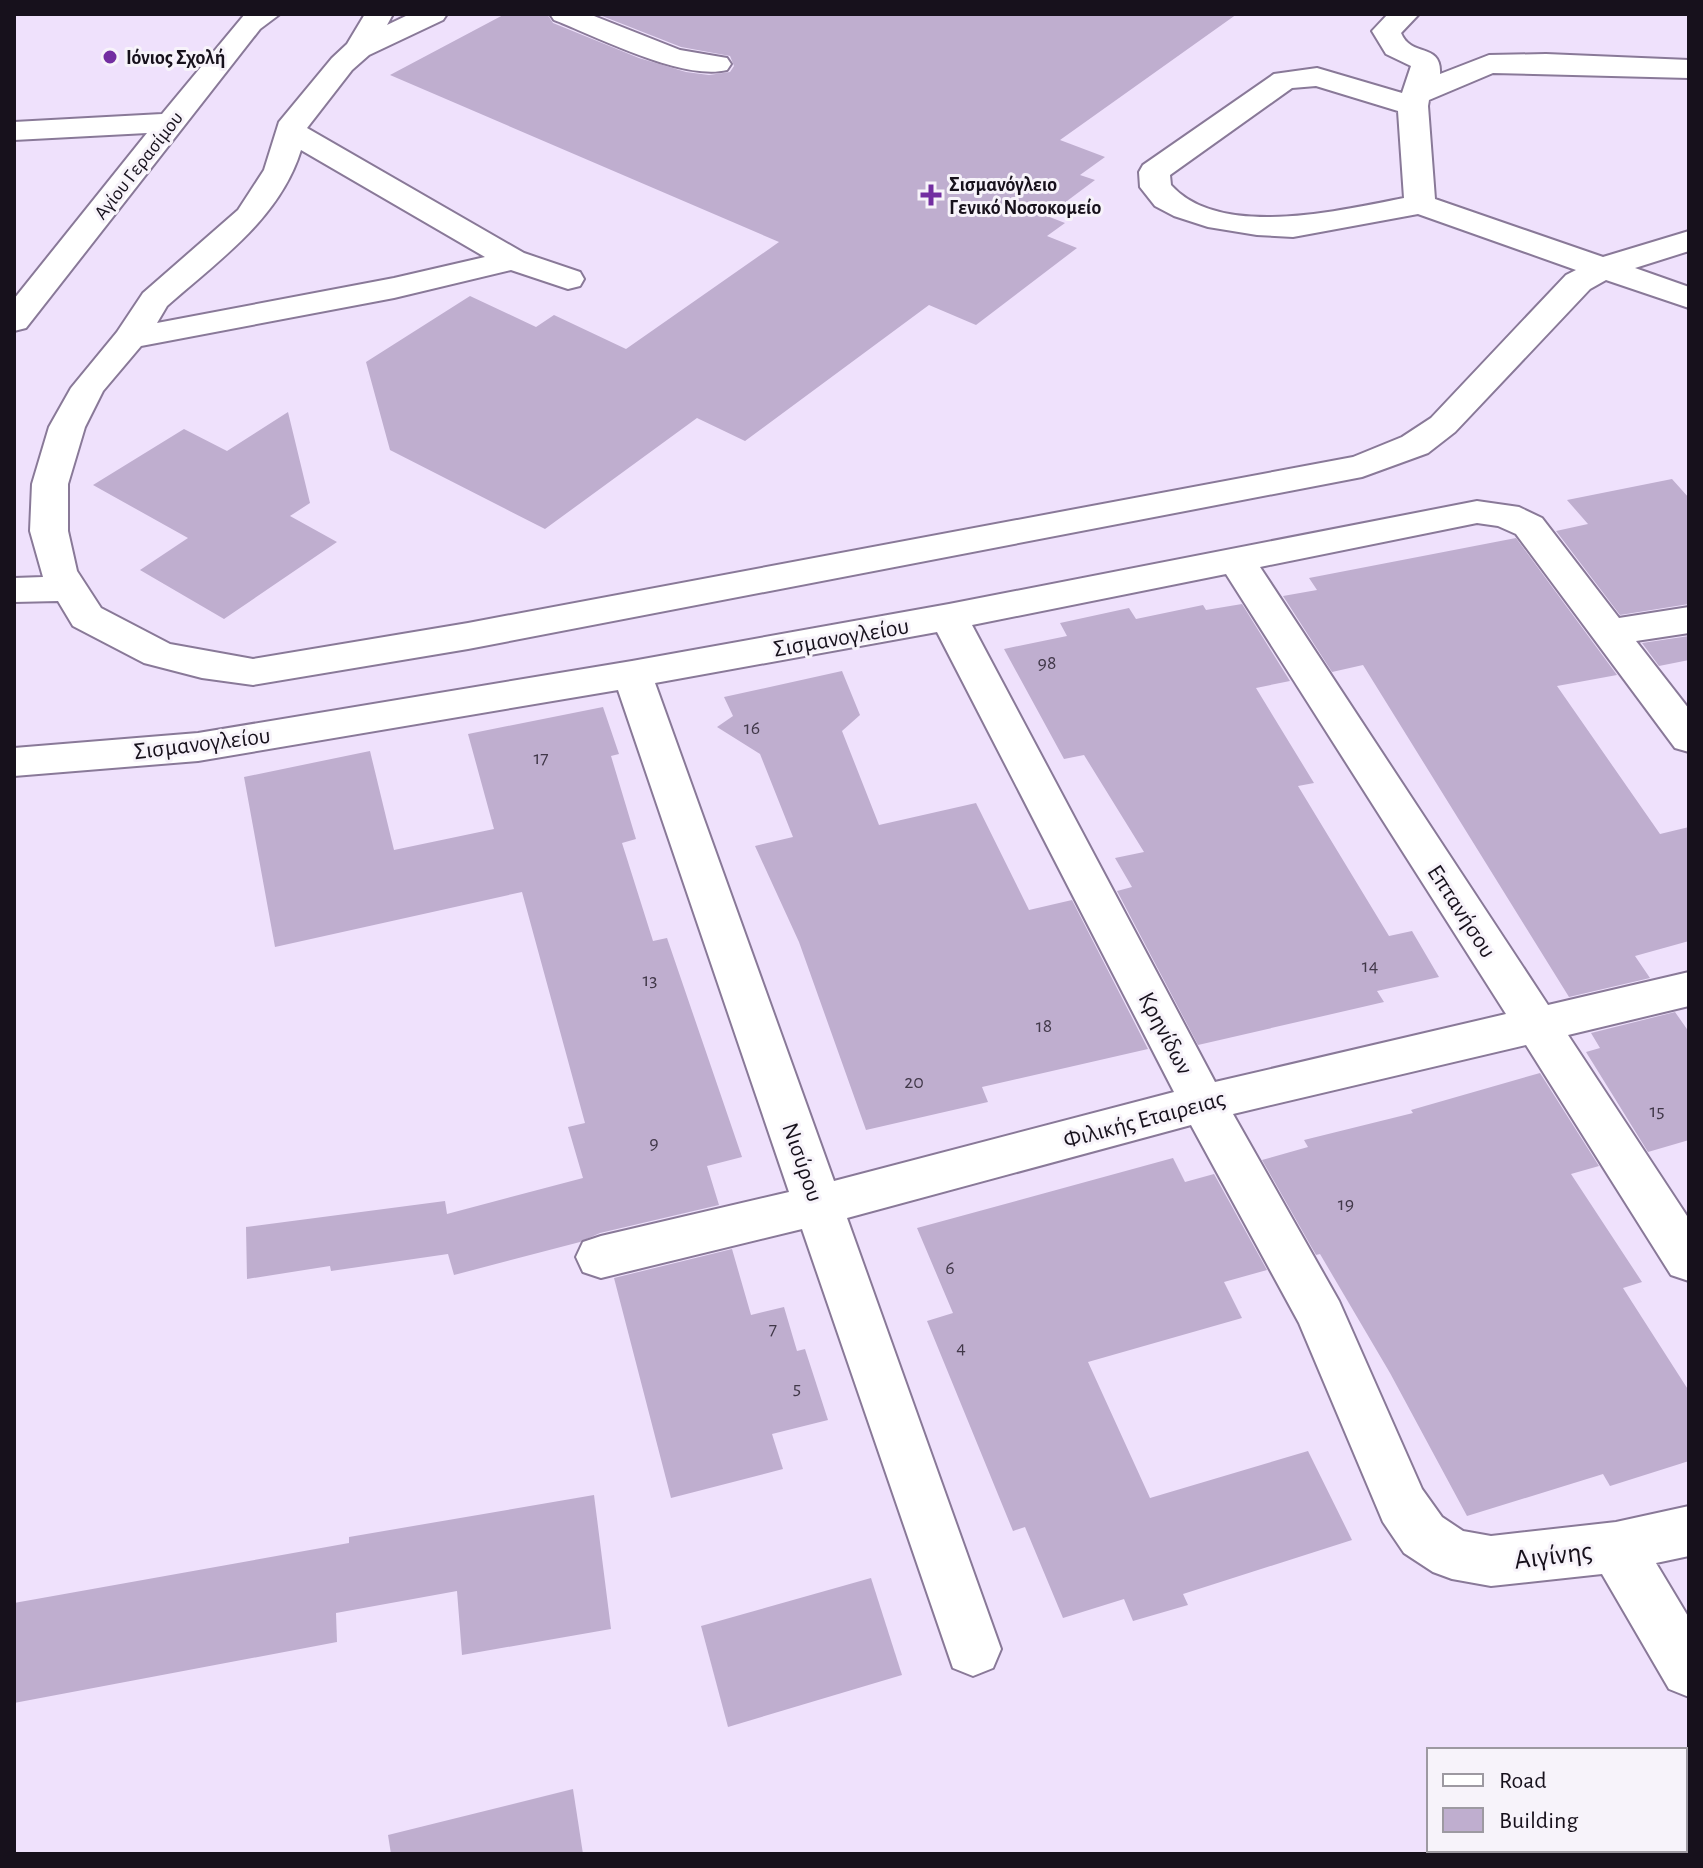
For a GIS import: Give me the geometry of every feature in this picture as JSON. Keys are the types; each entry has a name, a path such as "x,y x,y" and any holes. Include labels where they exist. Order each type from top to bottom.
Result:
{"street":[{"name":"Αγίου Γερασίμου","path":"14,321 250,23 266,14"},
{"path":"379,14 359,49 294,122 279,170 250,216 155,300 130,338 88,388 74,414 50,484 49,531 58,571 87,617 158,654 202,665 253,672 468,636 1362,466 1415,445 1443,425 1578,282 1605,267 1689,241"},
{"path":"359,49 433,14"},
{"path":"564,14 674,58 717,64"},
{"path":"1405,14 1386,31 1389,43 1400,53 1426,62 1425,75 1414,100 1420,204"},
{"path":"1689,69 1546,63 1489,64 1414,100 1317,77 1284,80 1154,172 1152,180 1154,191 1170,203 1194,213 1249,225 1290,227 1420,204 1689,298"},
{"path":"14,131 171,123"},
{"path":"14,124 74,128"},
{"path":"292,132 513,260 568,279"},
{"path":"130,338 379,291 513,260"},
{"name":"Σισμανογλείου","path":"14,762 198,747 632,674 949,617 1477,512 1498,513 1529,526 1689,738"},
{"name":"Επτανήσου","path":"1237,561 1689,1260"},
{"path":"14,590 67,588"},
{"name":"Κρηνίδων","path":"949,617 1203,1103 1321,1316 1402,1505 1423,1535"},
{"path":"1612,632 1689,620"},
{"name":"Νισύρου","path":"632,674 973,1649"},
{"name":"Φιλικής Εταιρειας","path":"601,1257 819,1205 1203,1103 1689,989"},
{"name":"Αιγίνης","path":"1423,1535 1452,1554 1491,1561 1616,1547 1689,1531"},
{"path":"1616,1547 1689,1670"}],"building":[{"path":"505,14 547,14 553,23 639,58 686,72 709,75 730,72 734,66 730,56 681,47 597,14 1237,14 1060,140 1105,157 1080,175 1095,180 1047,216 1065,223 1047,236 1077,248 976,325 929,305 745,441 697,418 545,529 390,450 366,362 470,296 536,327 554,315 626,349 779,242 390,75"},
{"path":"288,412 310,503 290,516 337,542 224,619 140,570 188,538 93,485 184,429 227,451"},
{"path":"1672,479 1689,498 1689,604 1620,615 1556,531 1588,524 1567,500"},
{"path":"1516,538 1617,675 1557,686 1660,834 1689,827 1689,941 1635,956 1650,978 1569,997 1363,665 1332,672 1283,596 1317,590 1309,578"},
{"path":"1242,604 1290,681 1256,688 1314,783 1298,786 1389,936 1412,931 1439,977 1377,991 1384,1002 1198,1045 1117,891 1132,887 1115,858 1144,852 1084,755 1064,759 1004,649 1067,636 1060,623 1129,608 1136,619 1203,605 1206,610"},
{"path":"1689,636 1689,660 1659,666 1642,643"},
{"path":"842,671 860,715 842,731 879,825 976,803 1029,910 1072,900 1148,1049 982,1087 988,1102 866,1130 799,942 755,846 793,837 760,754 717,727 733,716 724,697"},
{"path":"603,707 619,754 611,756 636,839 622,843 653,941 667,938 742,1157 707,1166 719,1205 600,1233 580,1242 454,1275 448,1254 331,1271 330,1266 247,1279 246,1227 445,1201 447,1214 583,1178 568,1127 585,1123 522,892 275,947 244,777 370,751 394,850 494,829 468,734"},
{"path":"1675,1012 1689,1032 1689,1140 1648,1152 1586,1052 1600,1048 1591,1033"},
{"path":"1540,1073 1599,1166 1571,1174 1642,1282 1623,1288 1689,1391 1689,1461 1610,1486 1603,1474 1467,1516 1390,1373 1320,1254 1316,1255 1262,1160 1308,1147 1304,1140 1413,1113 1411,1110"},
{"path":"1173,1158 1185,1182 1214,1174 1267,1270 1224,1282 1242,1318 1088,1362 1150,1498 1308,1451 1352,1540 1183,1594 1188,1605 1133,1621 1124,1599 1063,1618 1025,1527 1013,1531 927,1321 953,1313 917,1228"},
{"path":"732,1249 751,1315 784,1307 797,1351 805,1349 828,1420 772,1434 783,1469 671,1498 614,1278"},
{"path":"594,1495 611,1629 462,1655 457,1591 336,1613 337,1642 14,1703 14,1603 349,1543 349,1537"},
{"path":"871,1578 902,1675 728,1727 701,1626"},
{"path":"573,1789 583,1854 391,1854 388,1835"}],"place":[{"name":"Ιόνιος Σχολή","path":"110,57"},
{"name":"Σισμανόγλειο Γενικό Νοσοκομείο","path":"931,195"}]}
